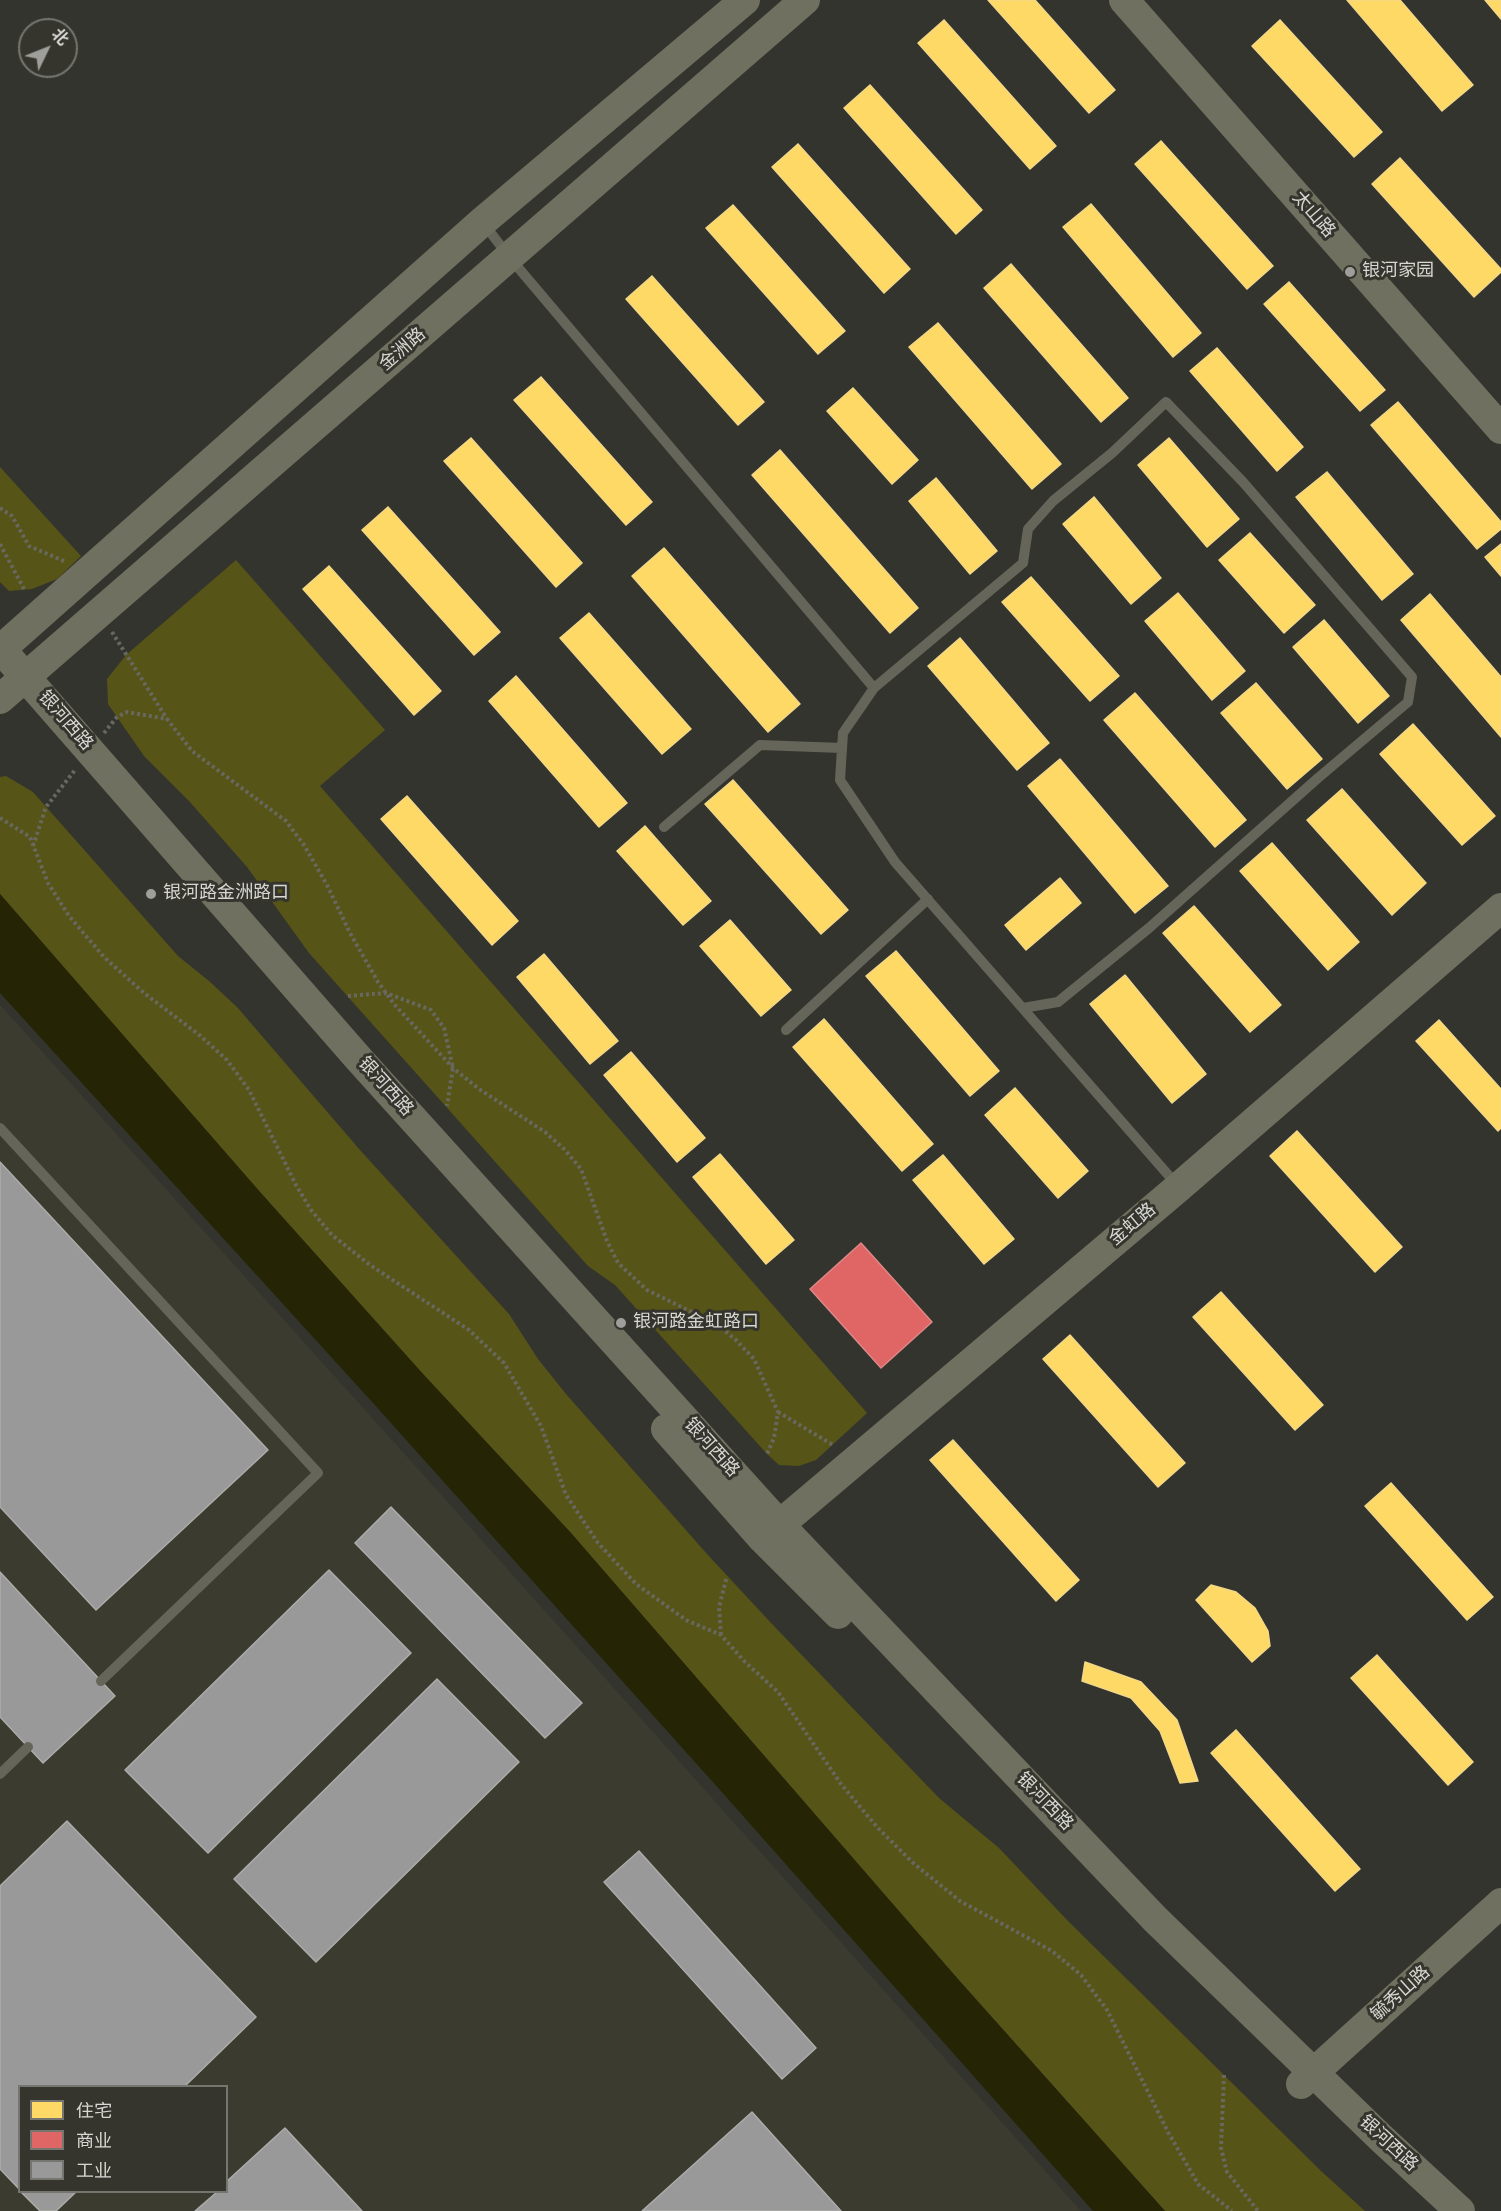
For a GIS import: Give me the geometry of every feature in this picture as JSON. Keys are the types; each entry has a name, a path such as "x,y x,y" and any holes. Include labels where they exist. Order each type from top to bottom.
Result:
{"main road":[{"path":"0,649 482,222 745,0"},
{"name":"金洲路","path":"10,683 510,258 805,0"},
{"name":"太山路","path":"1124,0 1501,429"},
{"name":"银河西路","path":"0,649 10,683 345,1065 771,1531 923,1701 1149,1936 1308,2079 1460,2211"},
{"name":"金虹路","path":"771,1531 1179,1187 1501,908"},
{"name":"毓秀山路","path":"1308,2079 1501,1903"},
{"name":"银河西路","path":"1308,2079 1433,2211"}],"lane":[{"path":"482,222 874,688"},
{"path":"1023,1008 1058,1002 1149,928 1318,778 1408,702 1412,677 1243,482 1166,402 1112,453 1053,501 1028,529 1023,563 874,688 843,733 840,780 895,862 1179,1187"},
{"path":"664,827 760,745 842,748"},
{"path":"786,1030 928,900"},
{"path":"0,1128 318,1473 101,1681"},
{"path":"0,1774 28,1747"}],"path":[{"path":"0,544 2,553 24,589"},
{"path":"102,735 117,717 127,712 167,719 192,751 286,821 310,855 350,933 386,993 453,1068 479,1089 545,1132 581,1169 607,1240 618,1263 647,1290 716,1324 735,1339 754,1359 778,1412 774,1438 767,1454"},
{"path":"33,847 46,807 81,762"},
{"path":"0,818 30,837 48,883 69,916 104,957 144,993 198,1034 227,1060 249,1089 296,1185 311,1210 332,1235 370,1265 469,1330 504,1363 541,1426 566,1495 598,1542 636,1584 686,1620 721,1635 745,1662 778,1692 841,1784 877,1827 912,1863 960,1901 1052,1951 1081,1975 1107,2010 1168,2132 1198,2184 1232,2211"},
{"path":"348,996 386,993 431,1010 444,1028 453,1068 447,1106"},
{"path":"778,1412 833,1445"},
{"path":"721,1635 719,1607 727,1576"},
{"path":"1224,2075 1221,2148 1227,2172 1257,2211"}],"shaded area":[{"path":"0,467 81,556 57,579 32,589 9,591 0,582"},
{"path":"236,560 385,730 320,786 867,1413 816,1460 799,1466 779,1465 615,1285 588,1266 309,953 247,867 189,801 144,756 108,704 107,679 126,655"},
{"path":"6,776 33,792 178,956 237,1007 360,1150 509,1314 538,1359 566,1394 772,1624 939,1798 999,1848 1069,1922 1321,2171 1365,2211 1165,2211 957,1978 571,1533 423,1374 260,1192 0,894 0,777"},
{"path":"0,894 260,1192 423,1374 571,1533 957,1978 1165,2211 1093,2211 373,1403 0,993"},
{"path":"0,1005 402,1451 1081,2211 0,2211"}],"building: 住宅":[{"path":"988,0 1035,0 1115,90 1089,113"},
{"path":"1347,0 1400,0 1473,85 1442,111"},
{"path":"1485,0 1501,0 1501,19"},
{"path":"944,20 1056,146 1030,169 918,43"},
{"path":"1280,20 1382,132 1354,157 1252,46"},
{"path":"870,85 982,210 956,234 844,108"},
{"path":"1161,141 1273,266 1247,289 1135,164"},
{"path":"798,144 910,269 884,293 772,167"},
{"path":"1400,158 1501,269 1501,272 1474,297 1372,184"},
{"path":"1091,204 1201,333 1173,357 1063,227"},
{"path":"733,205 845,331 818,354 706,228"},
{"path":"1011,264 1128,398 1101,422 984,288"},
{"path":"652,276 764,402 738,425 626,299"},
{"path":"1289,282 1385,390 1360,411 1264,304"},
{"path":"938,323 1061,464 1032,489 909,347"},
{"path":"1217,348 1303,447 1277,471 1190,371"},
{"path":"541,377 652,502 626,525 514,400"},
{"path":"853,388 918,460 892,484 827,411"},
{"path":"1398,402 1501,522 1501,529 1477,549 1371,425"},
{"path":"471,438 582,563 556,587 444,461"},
{"path":"1169,438 1239,519 1207,547 1138,465"},
{"path":"780,450 918,608 890,633 752,475"},
{"path":"1327,472 1413,574 1382,600 1296,497"},
{"path":"936,478 997,551 970,574 909,501"},
{"path":"1094,497 1161,578 1131,604 1063,524"},
{"path":"388,507 500,632 474,655 362,530"},
{"path":"1250,533 1315,605 1284,633 1219,560"},
{"path":"1501,544 1501,576 1485,557"},
{"path":"664,548 800,704 768,732 632,576"},
{"path":"329,566 441,691 414,715 303,589"},
{"path":"1031,577 1119,676 1090,701 1002,602"},
{"path":"1178,593 1245,671 1212,700 1145,621"},
{"path":"1430,594 1501,677 1501,737 1401,620"},
{"path":"589,613 691,729 662,754 560,638"},
{"path":"1324,620 1389,696 1358,723 1293,647"},
{"path":"960,638 1049,743 1017,770 928,666"},
{"path":"516,676 627,803 599,827 489,701"},
{"path":"1256,683 1322,759 1287,789 1221,713"},
{"path":"1135,693 1246,820 1215,847 1104,720"},
{"path":"1413,724 1495,816 1462,845 1380,754"},
{"path":"1060,759 1168,886 1135,913 1028,786"},
{"path":"733,780 848,910 821,934 705,804"},
{"path":"1342,789 1426,883 1392,915 1307,820"},
{"path":"407,796 518,921 492,945 381,819"},
{"path":"645,826 711,901 683,925 617,851"},
{"path":"1272,843 1359,942 1328,970 1240,871"},
{"path":"1060,878 1081,903 1026,950 1005,925"},
{"path":"1194,906 1281,1005 1250,1032 1163,933"},
{"path":"730,920 791,990 761,1016 700,946"},
{"path":"896,951 999,1071 970,1096 866,976"},
{"path":"544,954 618,1041 590,1064 517,977"},
{"path":"1125,975 1206,1074 1172,1103 1090,1004"},
{"path":"824,1019 933,1144 902,1171 793,1047"},
{"path":"1439,1020 1501,1089 1501,1128 1498,1131 1416,1041"},
{"path":"631,1052 705,1138 677,1162 604,1075"},
{"path":"1015,1088 1088,1171 1058,1198 985,1115"},
{"path":"1297,1131 1402,1247 1375,1272 1270,1156"},
{"path":"720,1154 794,1240 766,1264 693,1177"},
{"path":"943,1155 1014,1239 984,1264 913,1180"},
{"path":"1221,1292 1323,1405 1295,1430 1193,1317"},
{"path":"1070,1335 1185,1463 1158,1487 1043,1359"},
{"path":"953,1440 1079,1580 1056,1601 930,1460"},
{"path":"1391,1483 1493,1597 1467,1620 1365,1506"},
{"path":"1211,1585 1236,1592 1255,1608 1268,1631 1270,1646 1252,1662 1196,1600"},
{"path":"1377,1655 1473,1762 1448,1785 1351,1678"},
{"path":"1085,1662 1141,1682 1177,1720 1198,1781 1180,1783 1160,1731 1131,1698 1082,1681"},
{"path":"1236,1730 1360,1869 1335,1891 1211,1753"}],"building: 商业":[{"path":"861,1243 932,1322 881,1368 810,1289"}],"building: 工业":[{"path":"0,1162 268,1450 96,1610 0,1507"},
{"path":"391,1507 582,1703 545,1738 355,1543"},
{"path":"329,1570 411,1653 208,1853 125,1770"},
{"path":"0,1572 115,1696 43,1763 0,1717"},
{"path":"437,1679 519,1762 316,1962 234,1879"},
{"path":"67,1821 256,2017 186,2085 18,2085 18,2188 0,2169 0,1886"},
{"path":"639,1851 816,2048 782,2079 604,1882"},
{"path":"752,2112 841,2211 642,2211"},
{"path":"285,2128 362,2211 195,2211 216,2193 228,2193 228,2180"},
{"path":"22,2193 75,2193 56,2211 40,2211"}],"place":[{"name":"银河家园","path":"1350,272"},
{"name":"银河路金洲路口","path":"151,894"},
{"name":"银河路金虹路口","path":"621,1323"}]}
